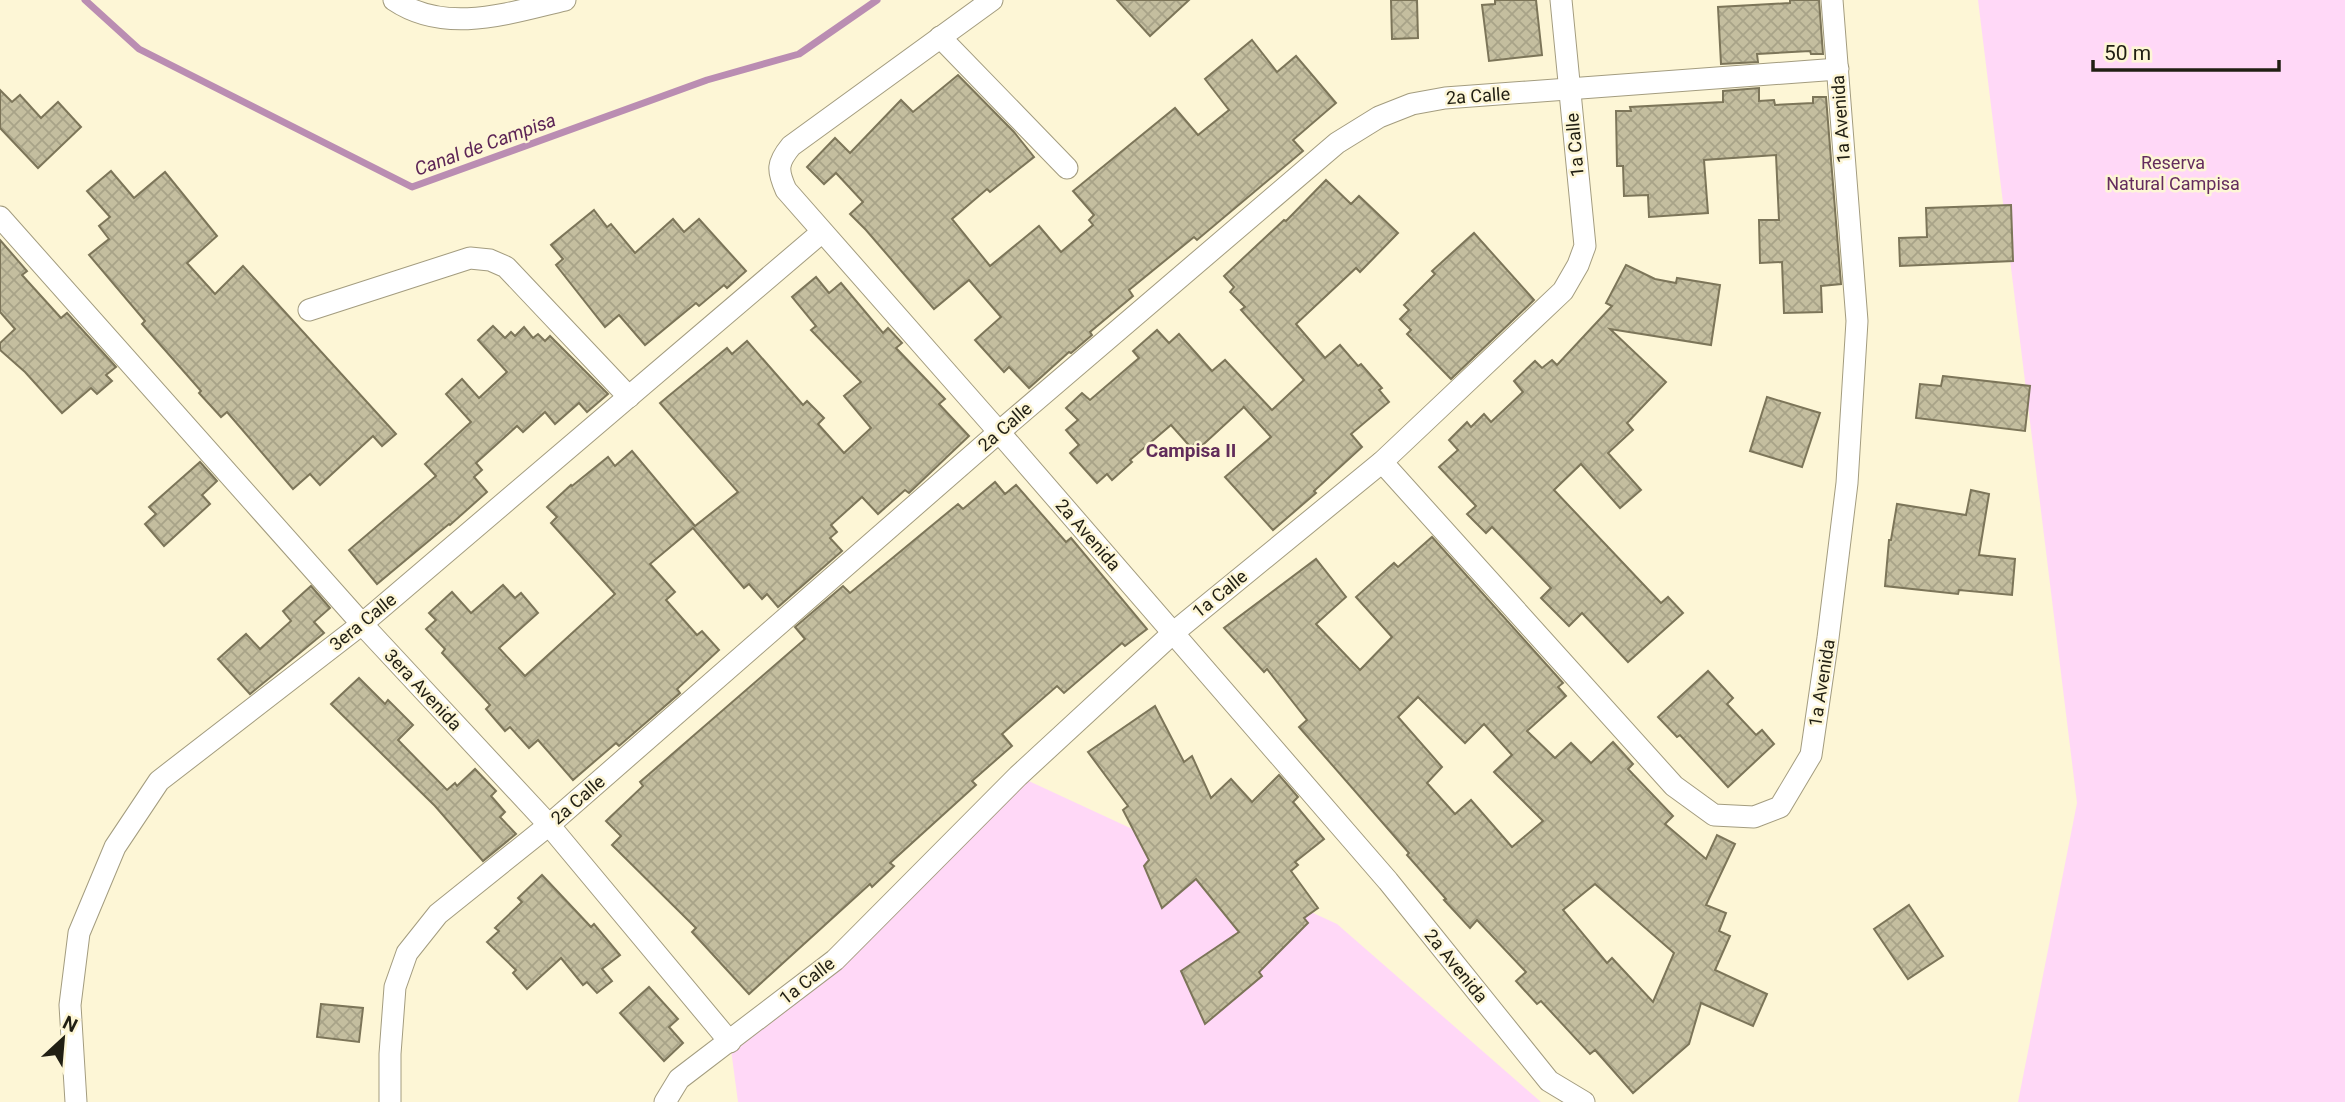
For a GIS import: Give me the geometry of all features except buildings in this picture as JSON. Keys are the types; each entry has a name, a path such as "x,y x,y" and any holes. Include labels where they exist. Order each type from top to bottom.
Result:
{"street":[{"path":"401,5 436,18 477,19 565,0"},
{"name":"2a Avenida","path":"992,0 791,146 782,156 778,173 786,190 1388,881 1549,1081 1584,1102"},
{"name":"1a Calle","path":"665,1102 679,1079 835,960 1018,776 1173,633 1381,463 1563,291 1585,246 1561,0"},
{"name":"1a Avenida","path":"1381,463 1674,786 1714,815 1754,817 1780,807 1811,755 1847,483 1857,321 1832,0"},
{"path":"940,37 1067,168"},
{"name":"2a Calle","path":"390,1102 395,987 407,953 438,914 549,825 999,432 1337,143 1379,117 1412,104 1445,98 1838,69"},
{"name":"3era Avenida","path":"0,217 362,624 549,825 730,1042"},
{"name":"3era Calle","path":"76,1102 70,1005 79,933 115,847 159,780 362,624 822,232"},
{"path":"309,310 470,258 490,260 506,267 629,397"}],"green space":[{"name":"Reserva Natural Campisa","path":"1978,0 2345,0 2345,1102 2018,1102 2077,803"},
{"path":"1018,776 1337,924 1541,1102 738,1102 730,1042"}],"waterway":[{"name":"Canal de Campisa","path":"85,0 139,49 412,187 707,80 799,54 877,0"}],"district":[{"name":"Campisa II","path":"1191,450"}]}
